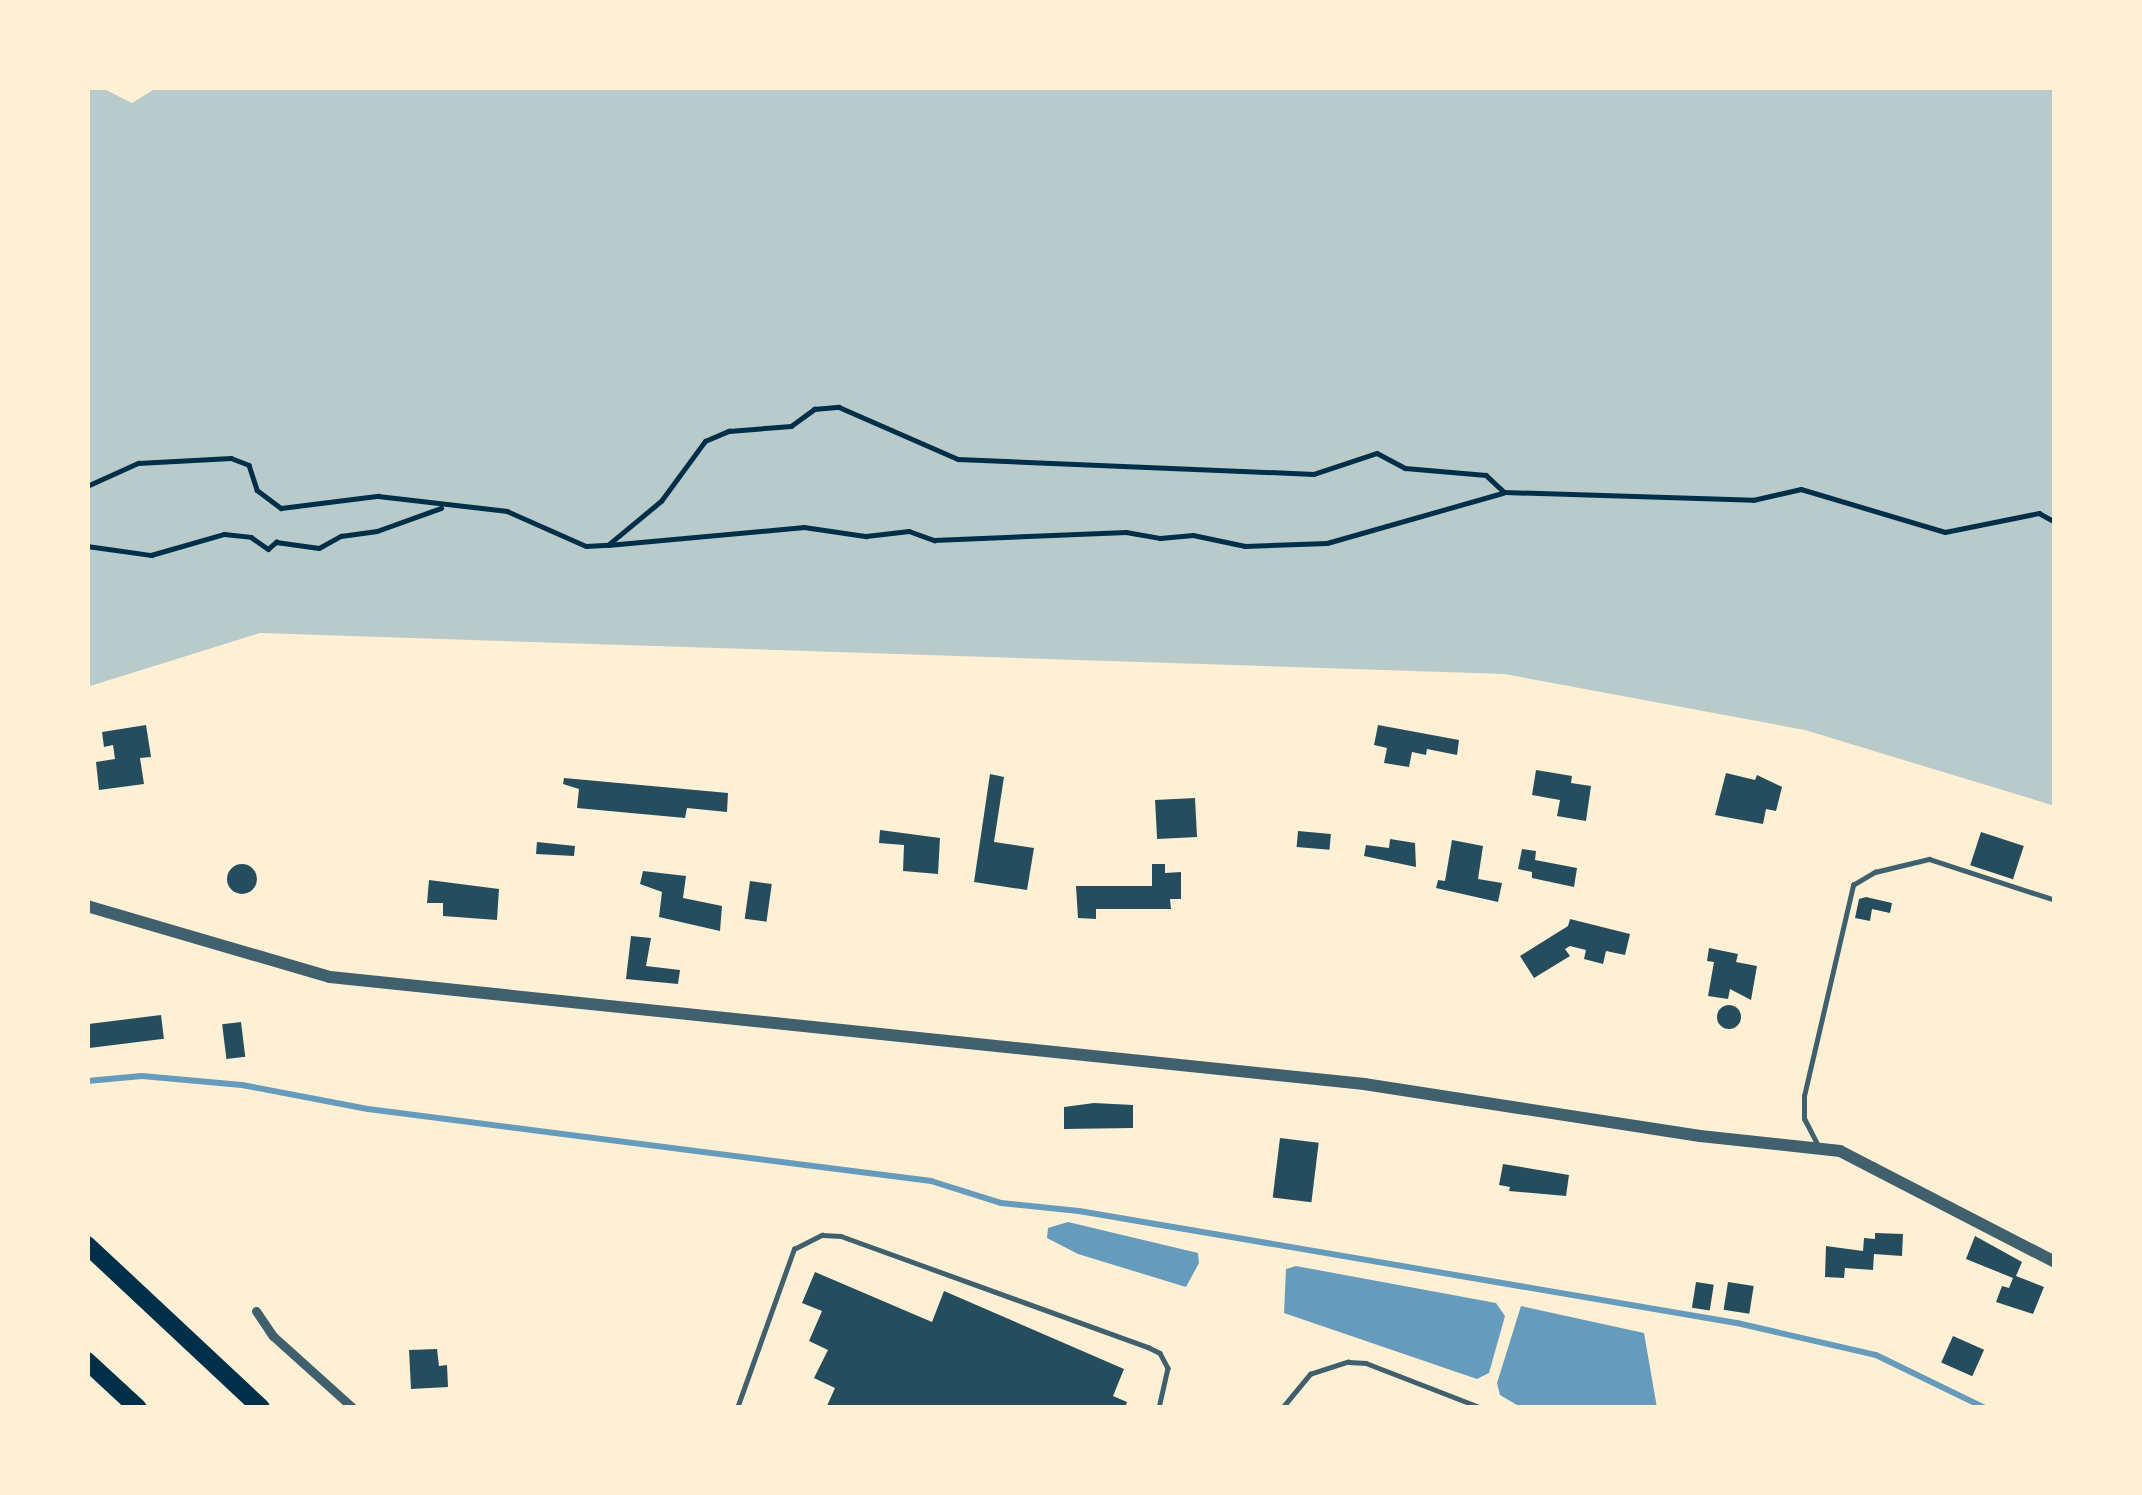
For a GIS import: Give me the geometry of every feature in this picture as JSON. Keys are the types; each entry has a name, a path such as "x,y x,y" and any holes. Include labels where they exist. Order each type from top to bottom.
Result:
{"highway":[{"path":"87,1245 261,1408"},
{"path":"87,1361 138,1408"}],"street":[{"path":"87,906 330,977 1364,1084 1840,1151 2055,1262"},
{"path":"256,1311 273,1336 352,1408"}],"lane":[{"path":"1820,1149 1804,1119 1804,1096 1852,885 1875,872 1929,859 2055,900"},
{"path":"737,1408 794,1249 822,1235 842,1236 1160,1353 1169,1381 1159,1408"},
{"path":"1282,1408 1310,1374 1348,1362 1366,1363 1482,1408"}],"path":[{"path":"608,544 661,501 705,441 729,431 791,426 814,409 839,407 958,459 1314,474 1377,453 1405,468 1486,475 1504,492"},
{"path":"87,486 138,463 231,458 249,465 257,490 281,508 378,496 508,511 586,546 804,527 866,536 909,531 934,539 1126,532 1160,538 1193,535 1245,546 1327,543 1504,492 1753,500 1801,489 1945,532 2039,514 2055,521"},
{"path":"87,546 151,554 224,534 251,537 268,549 276,542 319,548 341,536 377,531 443,507"}],"shaded area":[{"path":"87,87 100,87 132,103 158,87 2055,87 2055,806 1805,730 1504,674 260,633 87,687"}],"water":[{"path":"1068,1222 1198,1253 1199,1263 1186,1287 1078,1254 1047,1238 1048,1228"},
{"path":"1296,1266 1496,1303 1505,1316 1489,1373 1477,1379 1284,1313 1286,1269"},
{"path":"1521,1306 1644,1333 1657,1408 1522,1408 1500,1395 1497,1383"}],"building":[{"path":"146,725 151,757 140,758 144,784 99,790 96,762 115,759 113,745 104,747 102,732"},
{"path":"1378,725 1459,740 1457,755 1427,749 1426,755 1412,752 1409,767 1384,763 1387,748 1374,745"},
{"path":"1536,770 1572,776 1571,783 1591,786 1586,821 1557,816 1560,800 1532,795"},
{"path":"1726,773 1755,780 1757,775 1782,787 1776,811 1766,809 1763,824 1715,815"},
{"path":"990,774 1004,777 994,842 1034,848 1027,890 974,882"},
{"path":"564,778 728,793 727,812 687,808 685,818 577,808 579,789 563,784"},
{"path":"1195,798 1197,837 1157,839 1155,800"},
{"path":"880,830 940,838 938,874 903,871 904,845 879,843"},
{"path":"1298,831 1331,834 1329,850 1297,847"},
{"path":"1981,832 2024,846 2013,879 1970,865"},
{"path":"1390,839 1415,843 1416,867 1364,856 1366,845 1389,848"},
{"path":"1452,840 1483,846 1478,879 1502,883 1498,902 1436,888 1438,880 1445,881"},
{"path":"537,842 575,846 574,856 536,854"},
{"path":"1522,849 1536,851 1535,860 1577,868 1574,887 1532,878 1532,872 1518,869"},
{"path":"242,864 257,879 242,894 227,879"},
{"path":"1152,864 1165,864 1165,873 1181,872 1181,899 1170,899 1171,909 1096,909 1096,919 1078,918 1076,886 1152,886"},
{"path":"643,871 686,876 683,898 722,906 720,931 659,917 662,892 640,884"},
{"path":"429,880 499,889 497,920 443,916 443,903 427,903"},
{"path":"750,881 772,884 766,922 745,919"},
{"path":"1859,899 1892,903 1890,913 1872,909 1870,921 1855,918"},
{"path":"1570,919 1630,934 1625,955 1606,951 1603,964 1584,959 1586,950 1570,946 1565,949 1570,956 1534,978 1520,956 1568,926"},
{"path":"631,936 651,938 646,966 680,970 678,984 626,979"},
{"path":"1709,948 1738,954 1736,962 1757,966 1751,1000 1730,989 1728,999 1708,996 1714,962 1707,961"},
{"path":"1729,1005 1741,1017 1729,1029 1717,1017"},
{"path":"161,1015 164,1039 89,1048 87,1024"},
{"path":"241,1022 245,1057 226,1059 222,1024"},
{"path":"1133,1105 1133,1128 1064,1129 1064,1107"},
{"path":"1280,1138 1319,1143 1311,1202 1273,1198"},
{"path":"1503,1164 1569,1175 1566,1196 1509,1191 1510,1187 1499,1185"},
{"path":"1875,1233 1903,1234 1902,1256 1874,1254 1873,1270 1845,1268 1844,1278 1825,1277 1826,1246 1863,1251 1864,1238 1875,1239"},
{"path":"1975,1236 2022,1262 2016,1276 2044,1287 2033,1314 1996,1302 2002,1286 2009,1288 2013,1278 1966,1259"},
{"path":"815,1272 932,1322 944,1291 1124,1369 1113,1396 1127,1402 1125,1408 826,1408 835,1388 814,1378 828,1350 809,1341 822,1311 802,1303"},
{"path":"1696,1282 1714,1285 1710,1310 1692,1308"},
{"path":"1728,1282 1754,1286 1749,1314 1724,1310"},
{"path":"1953,1336 1984,1350 1972,1376 1941,1362"},
{"path":"437,1349 439,1366 447,1365 448,1387 411,1389 409,1350"}],"waterway":[{"path":"87,1081 142,1076 242,1085 368,1109 931,1181 1001,1203 1079,1211 1737,1323 1876,1355 1985,1408"}]}
